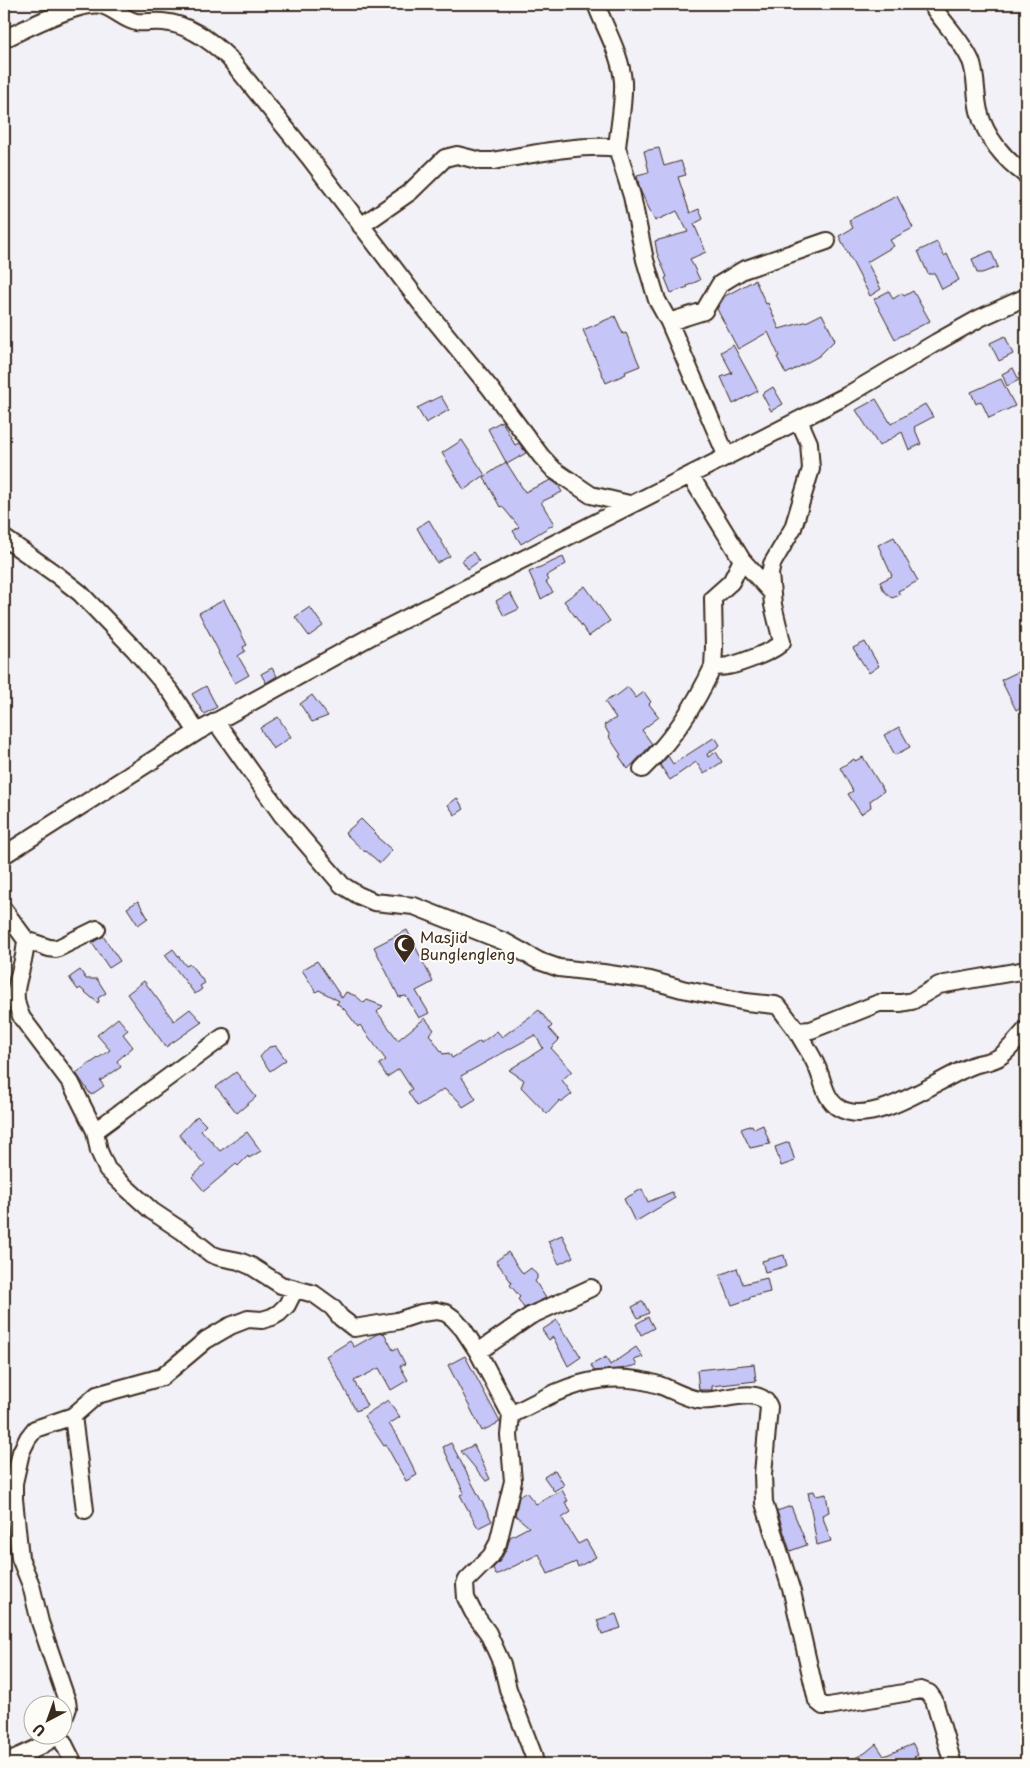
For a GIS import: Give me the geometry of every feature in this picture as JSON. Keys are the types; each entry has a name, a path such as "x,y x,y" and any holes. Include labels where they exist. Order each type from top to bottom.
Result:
{"street":[{"path":"596,4 616,54 623,81 617,148 632,196 645,260 657,300 669,322 727,457"},
{"path":"932,4 962,44 970,61 975,74 979,112 992,141 1014,166 1026,175"},
{"path":"4,39 83,6 100,5 131,12 136,22 166,22 182,26 202,35 217,46 229,58 303,149 422,305 490,388 541,456 554,470 591,494 629,504"},
{"path":"361,226 410,192 439,162 450,156 457,155 481,161 493,161 580,148 606,146 617,148"},
{"path":"669,322 704,311 720,284 743,270 826,241"},
{"path":"4,855 197,732 377,633 846,396 980,318 1026,297"},
{"path":"712,667 729,666 771,650 781,644 770,582 772,564 793,528 811,469 809,443 799,420"},
{"path":"690,475 742,560 772,593"},
{"path":"4,538 11,551 57,575 80,593 128,642 171,692 197,732"},
{"path":"642,769 662,750 682,724 712,667 714,648 713,598 730,582 742,560"},
{"path":"216,722 282,815 342,885 358,895 374,902 414,906 505,942 539,961 559,968 650,980 682,989 746,1002 775,1005 779,1007 797,1031 817,1065 822,1084 830,1098 838,1107 848,1111 864,1113 877,1110 914,1095 973,1065 995,1060 1026,1030"},
{"path":"4,910 26,940 49,948 56,948 97,929"},
{"path":"26,940 24,959 15,988 15,999 18,1009 22,1018 71,1083 95,1131 99,1151 107,1169 120,1182 152,1211 211,1254 239,1261 251,1266 281,1285 307,1291 321,1298 354,1328 397,1321 421,1313 437,1311 446,1313 453,1318 463,1329 478,1352 511,1415 510,1435 513,1481 498,1543 491,1556 467,1580 465,1591 466,1598 473,1612 488,1633 502,1664 508,1689 533,1754 535,1764"},
{"path":"797,1031 811,1030 879,1003 912,1001 939,985 1026,970"},
{"path":"95,1131 223,1037"},
{"path":"478,1352 530,1316 591,1288"},
{"path":"65,1696 40,1622 31,1585 20,1558 14,1499 17,1468 24,1445 35,1428 73,1416 97,1395 162,1377 206,1340 230,1326 248,1319 262,1320 279,1313 287,1305 295,1289"},
{"path":"511,1415 576,1386 597,1380 619,1377 659,1385 681,1395 699,1400 713,1400 739,1395 761,1396 769,1407 763,1474 764,1503 792,1592 817,1702 823,1706 829,1706 924,1690 934,1700 953,1764"},
{"path":"73,1416 85,1510"},
{"path":"4,1763 41,1746"},
{"path":"64,1746 74,1764"}],"building":[{"path":"659,148 664,166 681,161 686,175 678,177 690,213 699,209 703,219 694,224 706,252 690,259 700,280 671,293 665,278 667,277 657,253 655,241 688,232 677,211 655,221 640,190 637,175 649,172 644,151"},
{"path":"897,196 913,228 890,240 894,246 867,262 881,289 870,296 839,236 853,228 849,220"},
{"path":"937,242 944,256 947,254 959,280 942,289 935,274 928,274 918,251"},
{"path":"991,251 998,267 977,273 972,259"},
{"path":"755,280 766,304 768,303 779,329 808,321 822,314 835,340 819,356 786,374 777,357 779,356 768,332 738,349 717,309 725,296"},
{"path":"889,291 893,299 902,293 904,296 913,291 930,321 895,339 874,299"},
{"path":"615,316 623,334 626,333 640,366 606,383 583,330"},
{"path":"1005,336 1013,354 999,361 990,343"},
{"path":"733,345 758,391 733,404 721,377 732,373 721,352"},
{"path":"1013,368 1019,380 1007,386 1002,374"},
{"path":"1001,379 1015,406 989,418 981,401 976,404 971,392"},
{"path":"773,387 783,404 771,411 762,394"},
{"path":"441,396 449,410 426,423 417,408"},
{"path":"876,399 891,424 925,404 933,417 914,427 921,444 909,450 902,432 879,446 856,410"},
{"path":"502,421 515,445 519,443 526,453 507,464 488,429"},
{"path":"462,440 485,475 464,490 442,453"},
{"path":"506,462 525,492 551,480 558,485 562,492 541,502 554,524 521,544 513,531 519,527 502,506 500,507 484,477"},
{"path":"429,520 450,556 437,563 417,528"},
{"path":"894,537 918,581 898,591 900,595 892,598 884,591 880,582 892,576 878,545"},
{"path":"473,552 479,561 468,569 462,560"},
{"path":"563,557 566,564 546,576 548,581 546,582 553,592 541,599 529,572"},
{"path":"585,586 610,621 589,636 564,601"},
{"path":"510,593 519,609 504,616 496,601"},
{"path":"224,600 247,645 243,647 245,651 238,656 249,675 235,683 199,613"},
{"path":"310,607 323,626 309,636 295,617"},
{"path":"865,642 879,666 869,673 853,648"},
{"path":"272,668 277,676 266,683 261,674"},
{"path":"1026,668 1026,704 1016,710 1001,680"},
{"path":"206,686 217,707 204,714 192,694"},
{"path":"628,687 636,698 644,692 651,702 649,704 659,717 642,730 652,744 628,769 619,756 621,755 609,737 604,725 616,718 605,702"},
{"path":"312,695 328,716 312,722 300,704"},
{"path":"278,717 291,737 273,749 260,728"},
{"path":"899,727 910,747 895,755 884,735"},
{"path":"715,737 720,745 707,754 708,757 716,752 722,762 704,774 696,762 670,780 660,765 668,756 673,764"},
{"path":"863,757 884,791 870,801 871,807 861,814 848,794 853,791 840,768 854,759 855,761"},
{"path":"457,798 464,809 455,815 448,805"},
{"path":"361,819 392,850 380,863 345,833"},
{"path":"138,901 148,918 138,925 127,908"},
{"name":"Masjid Bunglengleng","path":"407,930 433,982 416,991 429,1013 419,1018 406,996 399,997 374,947"},
{"path":"103,936 120,961 109,968 92,943"},
{"path":"173,949 186,966 190,964 205,983 200,986 202,989 195,994 165,955"},
{"path":"317,961 342,998 346,992 356,996 364,1003 367,1000 383,1006 377,1012 398,1040 425,1018 434,1030 429,1034 443,1054 449,1053 452,1058 480,1041 481,1043 497,1031 502,1037 539,1010 552,1026 549,1029 559,1040 551,1048 572,1071 562,1080 572,1094 562,1102 560,1100 547,1114 521,1087 524,1080 509,1070 543,1048 535,1035 461,1076 476,1099 463,1107 458,1100 444,1089 417,1106 408,1092 412,1089 399,1069 387,1077 379,1064 386,1060 360,1025 358,1027 345,1010 336,1004 339,1001 319,990 316,992 302,970"},
{"path":"80,970 86,979 97,979 106,993 98,998 98,1003 80,988 78,990 70,979"},
{"path":"144,981 174,1021 190,1009 202,1022 166,1047 127,994"},
{"path":"118,1018 128,1030 123,1034 133,1047 117,1061 121,1067 100,1081 104,1086 91,1095 76,1073 110,1050 97,1035"},
{"path":"276,1046 286,1060 270,1071 260,1057 269,1047"},
{"path":"236,1072 256,1097 237,1113 216,1087"},
{"path":"197,1116 206,1125 201,1130 220,1151 247,1132 261,1151 249,1158 248,1156 238,1166 236,1164 204,1191 192,1177 205,1165 179,1135"},
{"path":"752,1125 754,1129 763,1125 770,1144 750,1148 741,1129"},
{"path":"789,1142 795,1161 781,1166 775,1147"},
{"path":"642,1189 648,1202 672,1192 675,1198 635,1222 624,1199"},
{"path":"562,1235 573,1257 559,1264 548,1241"},
{"path":"508,1252 523,1274 531,1268 537,1275 535,1281 546,1298 524,1308 518,1299 520,1297 510,1285 512,1283 496,1261"},
{"path":"784,1255 787,1266 765,1272 762,1261"},
{"path":"737,1268 743,1284 767,1278 770,1292 750,1297 750,1299 732,1305 720,1275"},
{"path":"643,1301 649,1313 638,1318 632,1307"},
{"path":"648,1317 654,1328 641,1335 636,1324"},
{"path":"557,1320 566,1337 568,1336 581,1357 568,1366 553,1337 549,1340 542,1330"},
{"path":"384,1333 393,1350 397,1348 405,1364 400,1366 408,1380 391,1390 379,1368 354,1381 367,1406 356,1411 326,1356 350,1341 354,1347 377,1334"},
{"path":"636,1347 643,1357 634,1360 637,1365 620,1369 594,1371 591,1365 606,1357 610,1365"},
{"path":"465,1356 500,1422 482,1431 448,1365"},
{"path":"754,1364 756,1381 712,1386 712,1390 699,1390 697,1370"},
{"path":"388,1400 400,1417 389,1424 398,1437 417,1475 406,1481 386,1445 384,1446 364,1416"},
{"path":"451,1443 492,1521 478,1528 460,1495 464,1493 443,1447"},
{"path":"474,1445 490,1479 486,1481 461,1451"},
{"path":"555,1470 564,1485 554,1491 544,1477"},
{"path":"562,1490 568,1501 565,1502 571,1512 562,1518 578,1544 586,1540 596,1557 578,1567 576,1562 548,1574 539,1554 496,1575 493,1568 500,1561 510,1537 529,1527 515,1515 519,1497 526,1492 536,1504"},
{"path":"814,1491 816,1496 826,1494 829,1512 822,1515 831,1541 817,1545 808,1492"},
{"path":"791,1506 807,1545 790,1551 777,1511"},
{"path":"616,1614 621,1628 602,1634 597,1620"},
{"path":"876,1744 884,1756 913,1744 918,1755 914,1757 917,1764 843,1764 865,1753"}],"place":[{"name":"Masjid Bunglengleng","path":"404,964"}]}
